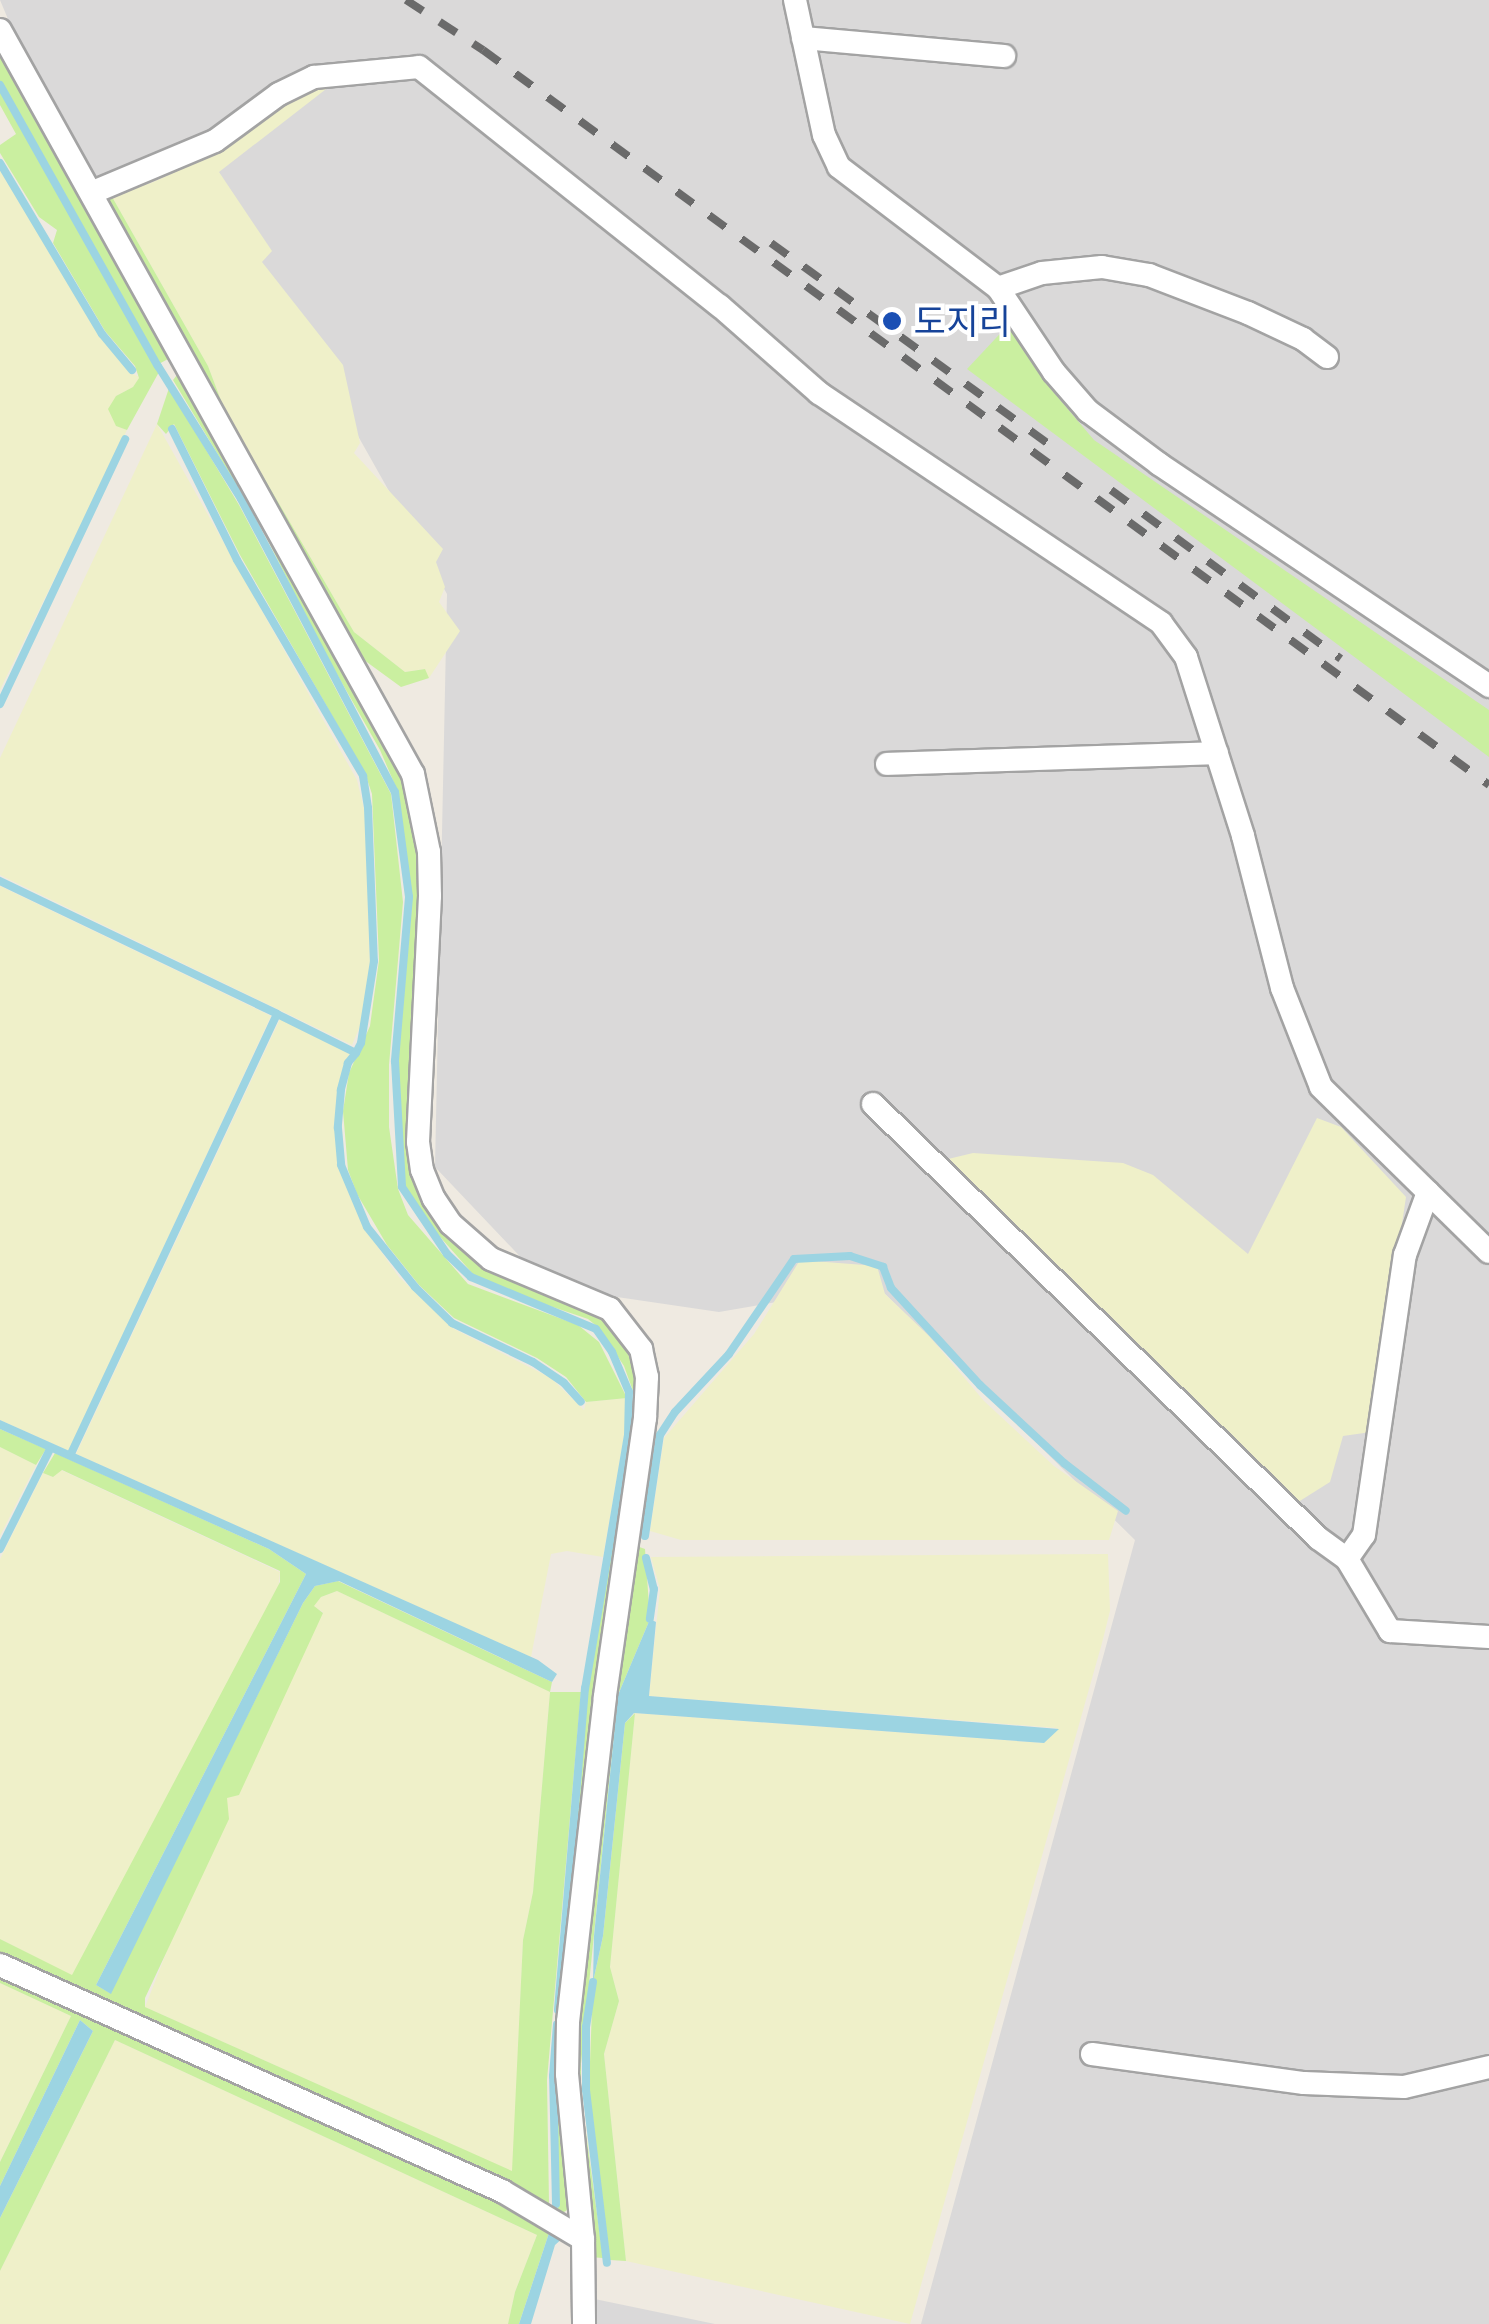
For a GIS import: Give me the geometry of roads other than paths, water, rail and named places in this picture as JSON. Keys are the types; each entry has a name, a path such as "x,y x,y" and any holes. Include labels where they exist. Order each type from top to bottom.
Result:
{"street":[{"path":"795,0 824,135 839,167 998,288 1054,372 1088,411 1159,464 1489,686"},
{"path":"0,30 178,357 329,617 413,774 429,852 430,896 418,1142 422,1170 434,1199 451,1224 491,1259 610,1309 642,1349 647,1377 645,1418 604,1697 568,2022 569,2094 583,2239 584,2324"},
{"path":"803,38 1004,56"},
{"path":"91,193 215,141 278,94 314,77 419,67 720,306 819,393 1161,622 1186,657 1217,753 1282,988 1321,1087 1489,1252"},
{"path":"998,288 1042,273 1102,266 1149,275 1248,313 1303,339 1327,357"},
{"path":"887,764 1217,753"},
{"path":"873,1104 1318,1538 1347,1559 1390,1631 1489,1637"},
{"path":"1347,1559 1364,1535 1405,1255 1428,1192"},
{"path":"0,1965 502,2192 583,2239"},
{"path":"1092,2054 1304,2083 1404,2087 1489,2068"}],"water":[{"path":"0,1420 538,1660 557,1674 552,1682 339,1581 315,1586 303,1603 111,1994 96,1985 306,1574 269,1549 0,1429"},
{"path":"650,1619 656,1622 649,1696 1059,1729 1044,1743 634,1713 625,1723 603,1936 593,1982 618,1695"},
{"path":"80,2020 93,2031 0,2218 0,2186"},
{"path":"559,2231 565,2236 555,2245 531,2324 519,2324 549,2233"}],"waterway":[{"path":"0,85 158,366 241,499 395,792 409,897 395,1061 402,1187 447,1254 471,1277 596,1329 612,1352 629,1392 628,1435 585,1688 558,2010"},
{"path":"0,163 102,334 132,370"},
{"path":"172,429 237,560 363,776 368,808 374,961 361,1043 356,1053 277,1014"},
{"path":"0,704 125,439"},
{"path":"0,881 277,1014 72,1452"},
{"path":"356,1053 348,1063 341,1090 338,1128 341,1165 367,1227 415,1287 452,1323 533,1362 564,1383 581,1402"},
{"path":"645,1536 660,1435 675,1412 729,1354 794,1259 850,1256 883,1267 891,1288 980,1385 1064,1463 1126,1511"},
{"path":"0,1549 49,1451"},
{"path":"646,1558 654,1589 650,1619"},
{"path":"593,1982 586,2027 586,2090 607,2263"},
{"path":"556,2204 553,2076 557,2024"}],"railway":[{"path":"406,0 483,50 1489,785"},
{"path":"771,243 1047,443"},
{"path":"1111,490 1341,659"}],"place":[{"name":"도지리","path":"892,321"}]}
